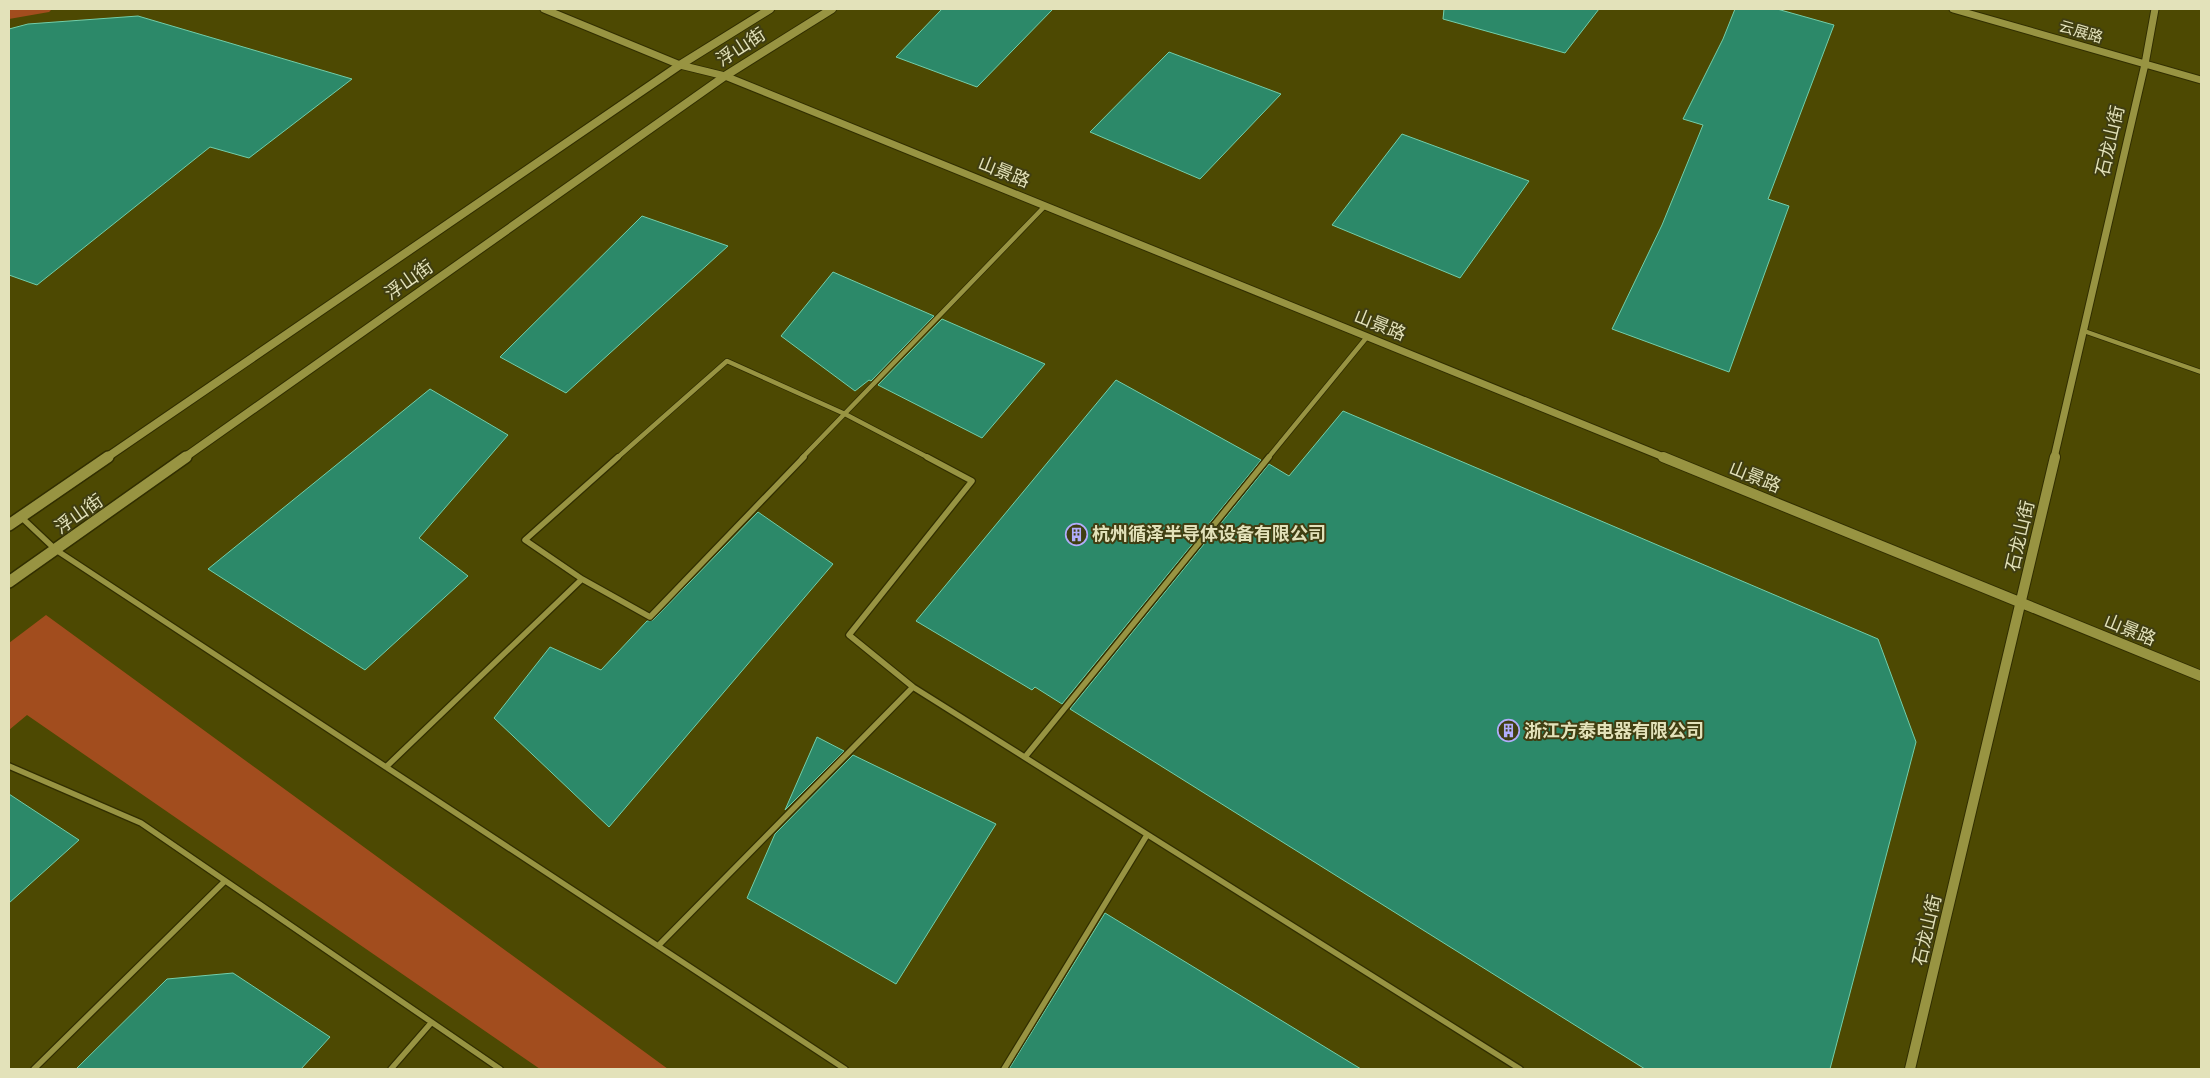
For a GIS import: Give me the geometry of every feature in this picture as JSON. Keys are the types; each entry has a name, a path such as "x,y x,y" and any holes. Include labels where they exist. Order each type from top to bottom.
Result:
{"main road":[{"name":"浮山街","path":"9,525 680,65 770,9"},
{"name":"浮山街","path":"9,582 725,76 832,9"}],"street":[{"name":"山景路","path":"544,9 680,65 725,76 2201,676"},
{"name":"云展路","path":"1953,9 2201,80"},
{"name":"石龙山街","path":"1910,1069 2084,331 2145,64 2155,9"},
{"path":"1045,206 845,414 650,617 582,579 525,540 727,361 845,414 972,481 849,635 913,687 1520,1069"},
{"path":"2084,331 2201,372"},
{"path":"1025,758 1367,337"},
{"path":"21,516 56,550 845,1069"},
{"path":"386,767 582,579"},
{"path":"658,946 913,687"},
{"path":"9,766 141,823 500,1069"},
{"path":"1004,1069 1147,835"},
{"path":"34,1069 225,881"},
{"path":"392,1069 431,1023"}],"shaded area":[{"path":"9,9 52,9 49,12 9,19"},
{"path":"46,615 668,1069 540,1069 27,715 9,730 9,643"}],"building":[{"path":"942,9 1053,9 977,87 896,57"},
{"path":"1444,9 1599,9 1565,53 1443,19"},
{"path":"1735,9 1777,9 1834,25 1768,199 1789,206 1729,372 1612,329 1662,225 1703,125 1683,119 1723,39"},
{"path":"138,16 352,79 249,158 210,147 37,285 9,275 9,29 28,24"},
{"path":"1169,52 1281,94 1200,179 1090,132"},
{"path":"1402,134 1529,181 1460,278 1332,225"},
{"path":"642,216 728,246 566,393 500,357"},
{"path":"833,272 934,316 871,381 869,380 855,391 781,336"},
{"path":"942,319 1045,364 982,438 878,385"},
{"name":"杭州循泽半导体设备有限公司","path":"1116,380 1261,460 1062,704 1035,687 1032,690 916,621"},
{"path":"430,389 508,435 419,538 468,576 365,670 208,569"},
{"name":"浙江方泰电器有限公司","path":"1343,411 1878,639 1916,742 1830,1069 1645,1069 1070,709 1269,464 1289,476"},
{"path":"758,512 833,564 609,827 494,718 550,647 601,670 647,621 653,620"},
{"path":"817,737 844,751 785,810"},
{"path":"853,755 996,824 896,984 747,898 775,834"},
{"path":"9,794 79,840 9,903"},
{"path":"1105,913 1361,1069 1009,1069"},
{"path":"233,973 330,1037 301,1069 76,1069 167,979"}],"place":[{"name":"杭州循泽半导体设备有限公司","path":"1076,534"},
{"name":"浙江方泰电器有限公司","path":"1508,731"}]}
